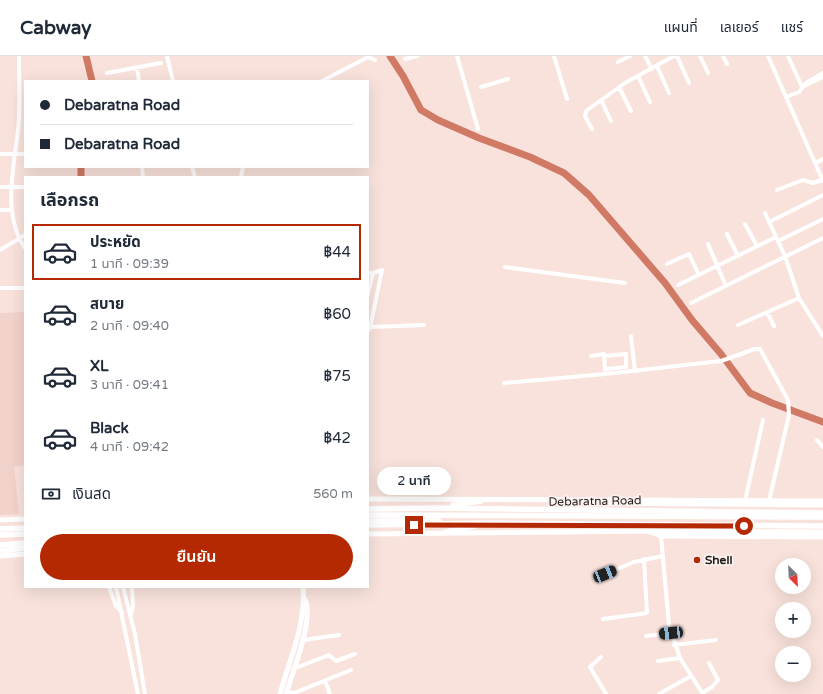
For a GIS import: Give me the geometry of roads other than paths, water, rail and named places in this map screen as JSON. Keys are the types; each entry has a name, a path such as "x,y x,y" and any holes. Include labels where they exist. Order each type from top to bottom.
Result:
{"highway":[{"path":"435,508 481,501"},
{"name":"Debaratna Road","path":"369,508 823,513"},
{"path":"369,515 823,517"},
{"path":"369,521 823,525"},
{"path":"446,532 489,524"},
{"name":"Debaratna Road","path":"369,525 823,525"},
{"path":"0,528 24,527"},
{"path":"0,535 24,534"},
{"path":"0,544 24,542"},
{"path":"1,554 24,548"}],"main road":[{"name":"Debaratna Road","path":"369,499 449,499 481,501 823,501"},
{"path":"565,501 631,505 823,505"},
{"path":"0,520 24,519"},
{"path":"648,531 661,536 823,537"},
{"path":"369,534 648,531 823,532"},
{"path":"1,554 24,554"},
{"path":"280,694 300,631 304,598 303,588"},
{"path":"286,693 306,626 307,605 304,598"}],"street":[{"path":"19,56 19,120 9,187 10,210 18,239 24,247"},
{"path":"167,56 173,80"},
{"path":"405,59 418,56"},
{"path":"458,56 478,129"},
{"path":"554,56 567,99"},
{"path":"618,62 630,56"},
{"path":"645,56 654,67 669,93"},
{"path":"592,129 585,112 620,87 676,56 690,83"},
{"path":"700,56 708,73"},
{"path":"724,56 727,64"},
{"path":"768,56 823,181 813,183 803,180 777,190"},
{"path":"788,56 802,87"},
{"path":"324,80 368,57 375,60"},
{"path":"107,73 161,63"},
{"path":"137,68 139,80"},
{"path":"786,97 798,92 806,82 823,73"},
{"path":"638,76 650,102"},
{"path":"802,87 823,77"},
{"path":"480,88 508,79"},
{"path":"620,87 631,111"},
{"path":"601,100 611,121"},
{"path":"0,154 24,154"},
{"path":"815,163 823,159"},
{"path":"0,187 24,187"},
{"path":"769,222 823,195"},
{"path":"0,210 10,210"},
{"path":"764,213 785,256 799,298 823,336"},
{"path":"678,285 757,246 823,219"},
{"path":"745,224 757,246"},
{"path":"727,234 738,256"},
{"path":"0,250 24,236"},
{"path":"691,303 823,238"},
{"path":"708,244 716,266 726,286"},
{"path":"667,264 689,254 699,275"},
{"path":"505,267 625,283"},
{"path":"369,284 370,273 382,270 369,329 424,325"},
{"path":"0,288 24,288"},
{"path":"738,325 799,298"},
{"path":"767,312 774,326"},
{"path":"631,336 635,371"},
{"path":"504,383 635,371 722,361 755,349 760,349 789,404 789,415 770,501"},
{"path":"591,356 604,354 604,356 626,354 626,367 605,369"},
{"path":"604,356 605,374"},
{"path":"745,501 763,420"},
{"path":"817,440 823,447"},
{"path":"661,536 671,633 674,645 680,658 702,694 718,682 718,677 709,663"},
{"path":"605,574 644,559 663,556"},
{"path":"603,619 647,613 644,559"},
{"path":"109,588 116,606 122,613"},
{"path":"116,588 138,694"},
{"path":"123,588 131,614 145,694"},
{"path":"131,614 133,606 132,588"},
{"path":"646,636 671,633"},
{"path":"303,640 339,635"},
{"path":"674,645 716,640"},
{"path":"293,669 328,655 336,661 354,654"},
{"path":"601,657 590,667 606,694"},
{"path":"658,661 680,658"},
{"path":"286,693 294,693 350,670"},
{"path":"134,674 142,672"},
{"path":"660,694 691,676"},
{"path":"325,681 330,694"}],"waterway":[{"path":"86,56 92,80"},
{"path":"390,56 403,76 421,110 438,120 479,138 530,157 564,173 589,195 665,283 692,320 721,354 750,393 823,422"},
{"path":"81,168 81,176"}],"place":[{"name":"Shell","path":"697,560"}]}
